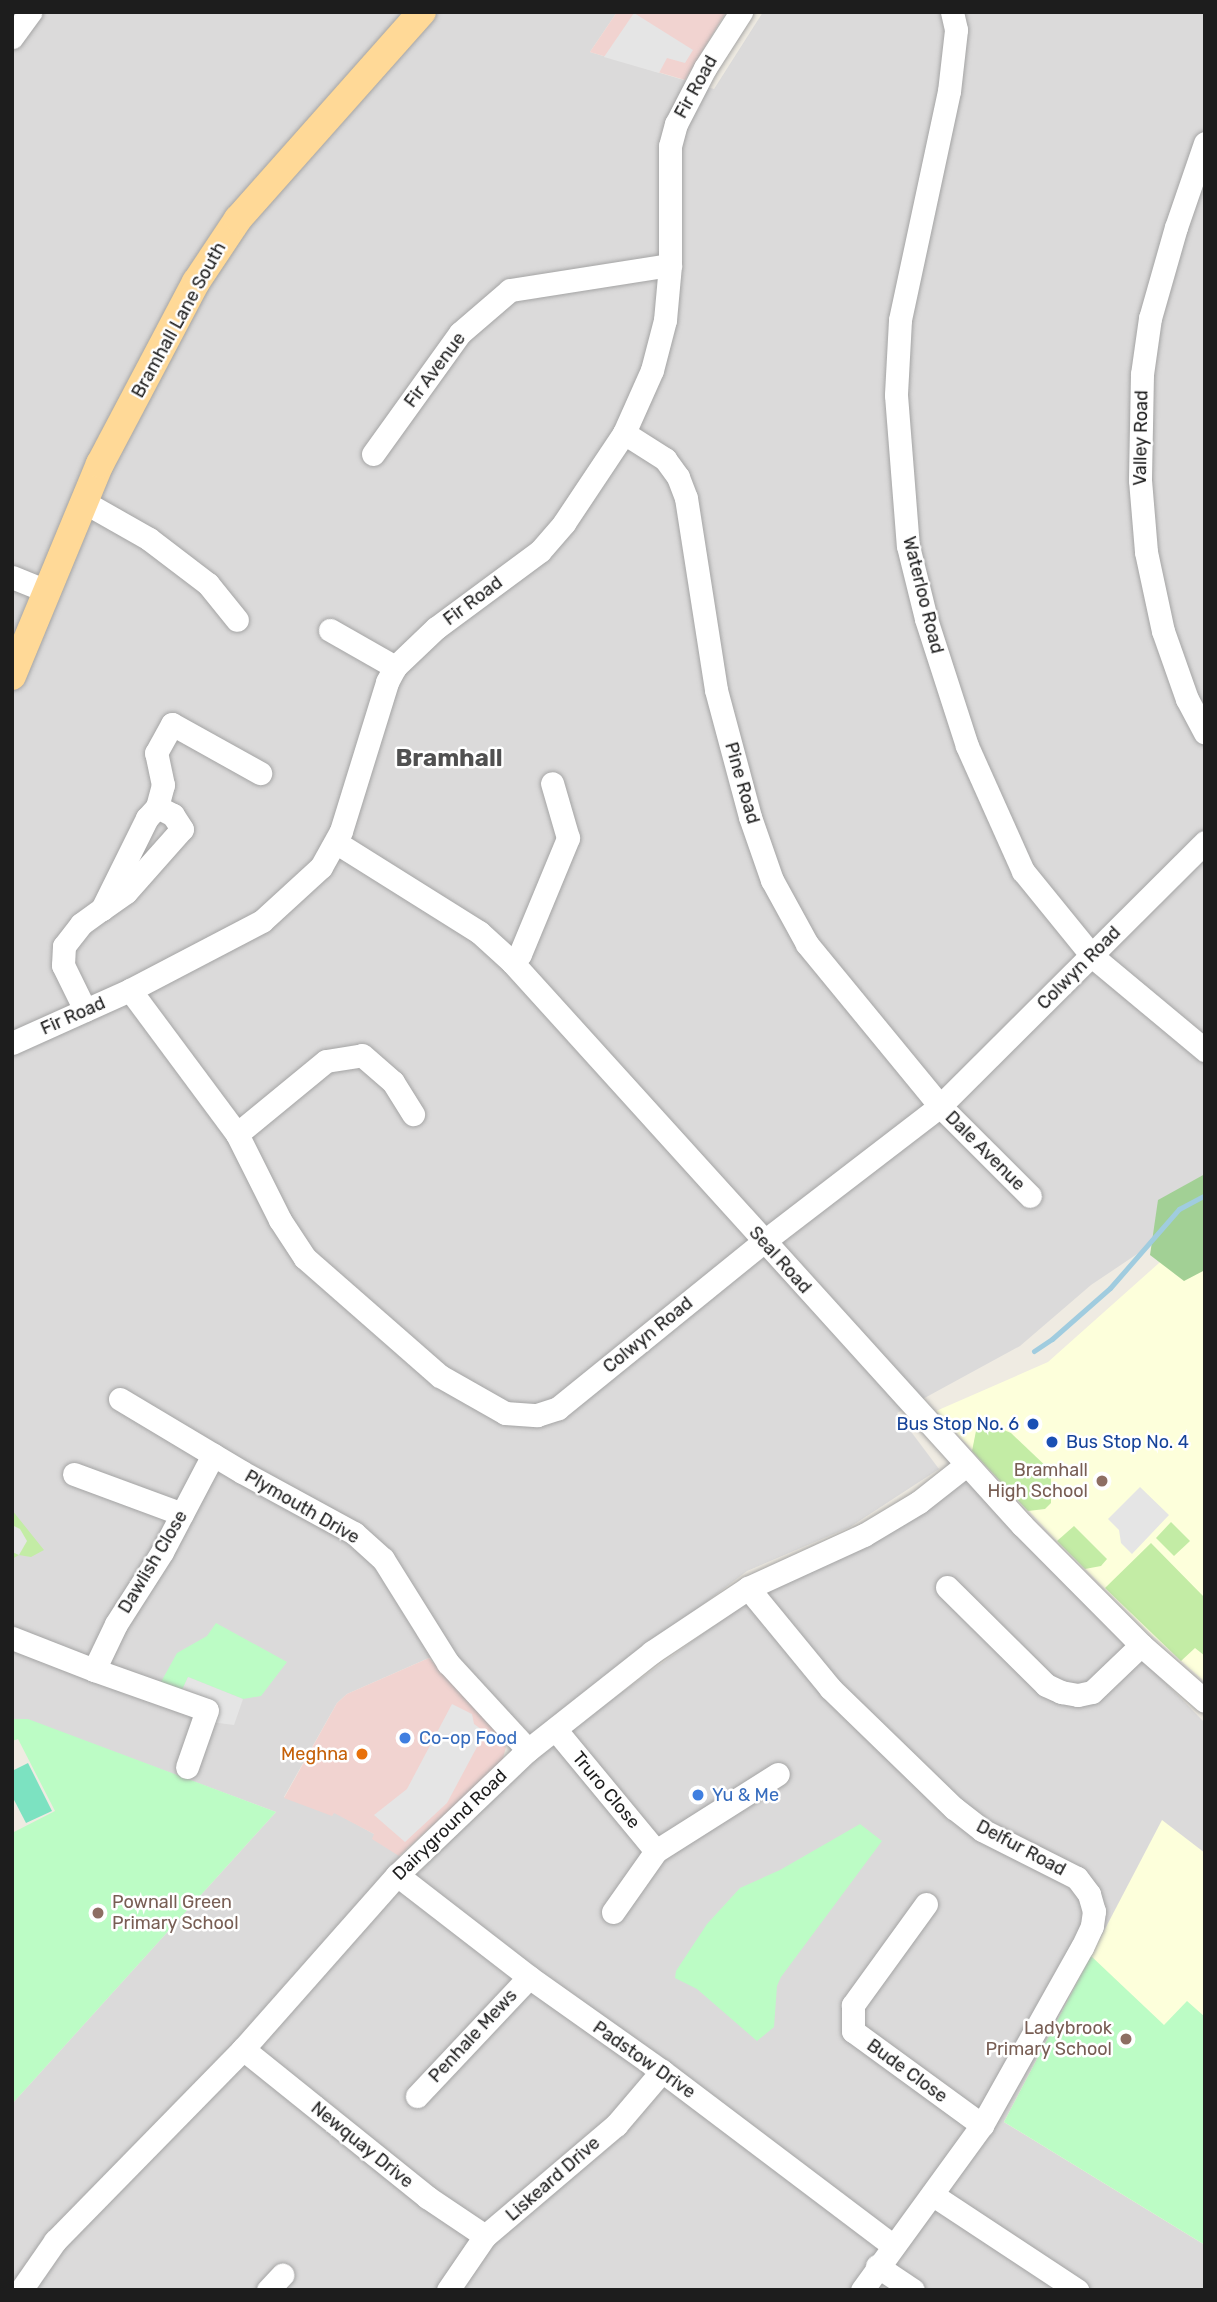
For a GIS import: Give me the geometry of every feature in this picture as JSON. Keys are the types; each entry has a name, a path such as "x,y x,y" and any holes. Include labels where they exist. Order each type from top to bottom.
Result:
{"main road":[{"name":"Bramhall Lane South","path":"12,676 100,464 215,251 238,219 422,12"}],"street":[{"path":"12,37 30,12"},
{"name":"Fir Road","path":"12,1043 130,990 262,920 321,867 337,843 387,682 395,667 436,628 540,551 564,523 624,433 659,346 670,265 668,171 670,146 676,124 705,68 741,12"},
{"name":"Waterloo Road","path":"952,12 956,30 949,91 900,320 896,395 908,546 926,619 967,746 1006,841 1030,881 1092,956 1205,1050"},
{"name":"Valley Road","path":"1205,142 1176,227 1150,318 1142,374 1140,480 1146,552 1163,631 1183,689 1205,733"},
{"name":"Fir Avenue","path":"373,454 460,333 510,290 670,265"},
{"name":"Pine Road","path":"624,433 665,459 678,477 686,498 716,690 750,817 772,880 807,944 940,1106"},
{"path":"84,502 149,539 208,584 237,620"},
{"path":"12,578 46,591"},
{"path":"330,630 395,667"},
{"path":"102,909 147,818 157,807 163,785 156,753 172,724 260,773"},
{"path":"512,962 520,954 568,838 552,783"},
{"path":"85,1010 63,965 64,946 81,924 126,892 182,829 173,815 157,807"},
{"name":"Colwyn Road","path":"130,990 237,1134 280,1220 305,1258 440,1376 496,1409 515,1415 537,1415 558,1408 763,1242 940,1106 1205,842"},
{"name":"Seal Road","path":"337,843 479,932 512,962 966,1465 1141,1644 1205,1701"},
{"path":"237,1134 326,1061 362,1055 393,1082 413,1114"},
{"name":"Dale Avenue","path":"940,1106 1030,1196"},
{"name":"Plymouth Drive","path":"120,1399 213,1455 354,1533 383,1559 448,1663 528,1750"},
{"name":"Dawlish Close","path":"94,1670 116,1624 182,1514 213,1455"},
{"name":"Dairyground Road","path":"21,2290 55,2241 243,2049 397,1875 528,1750 652,1652 748,1588 864,1535 919,1502 966,1465"},
{"path":"74,1474 182,1514"},
{"path":"947,1587 1046,1685 1061,1692 1078,1695 1092,1692 1141,1644"},
{"name":"Delfur Road","path":"748,1588 830,1688 954,1808 982,1830 1077,1878 1089,1894 1094,1911 1092,1926 982,2125 933,2195 892,2245 862,2290"},
{"path":"12,1638 207,1710 187,1767"},
{"name":"Truro Close","path":"555,1729 656,1852"},
{"path":"613,1912 656,1852 778,1774"},
{"name":"Padstow Drive","path":"397,1875 528,1977 662,2071 892,2245"},
{"name":"Bude Close","path":"926,1904 853,2005 853,2032 982,2125"},
{"name":"Penhale Mews","path":"417,2096 528,1977"},
{"name":"Newquay Drive","path":"243,2049 427,2197 485,2236"},
{"name":"Liskeard Drive","path":"448,2290 485,2236 615,2125 662,2071"},
{"path":"933,2195 1077,2290"},
{"path":"877,2266 913,2290"}],"shaded area":[{"path":"12,12 617,12 590,52 714,89 763,12 1205,12 1205,1189 1155,1242 1091,1285 1020,1346 897,1413 939,1469 850,1527 747,1571 531,1735 447,1650 347,1694 337,1703 284,1797 332,1815 334,1812 374,1834 419,1872 509,1782 578,1724 741,1606 898,1527 965,1479 1205,1723 1205,2290 12,2290 12,2104 276,1812 28,1720 12,1719"},
{"path":"617,12 726,12 685,80 590,52"},
{"path":"634,13 693,50 685,63 667,58 659,73 604,57"},
{"name":"Bramhall High School","path":"1205,1227 1205,1682 1153,1636 1057,1541 936,1411 1048,1362 1168,1255"},
{"path":"1140,1487 1169,1515 1132,1554 1121,1543 1119,1530 1108,1519"},
{"path":"12,1525 20,1529 27,1541 19,1555 12,1552"},
{"path":"429,1658 503,1739 506,1747 502,1762 399,1856 372,1839 374,1834 334,1813 332,1816 284,1798 337,1703 347,1694"},
{"path":"188,1677 243,1699 234,1725 203,1721 178,1699"},
{"path":"452,1704 472,1714 474,1724 485,1732 447,1803 405,1842 374,1815 407,1789"},
{"name":"Ladybrook Primary School","path":"1162,1820 1205,1853 1205,2245 1004,2122"}],"green space":[{"path":"1205,1174 1205,1270 1184,1281 1150,1255 1158,1200"},
{"path":"992,1425 1011,1433 1051,1471 1051,1503 1045,1509 1028,1511 972,1451 976,1431"},
{"path":"12,1510 44,1550 31,1557 19,1555 12,1559"},
{"path":"1171,1522 1190,1541 1174,1556 1156,1538"},
{"path":"1074,1526 1107,1559 1101,1566 1085,1569 1057,1541"},
{"path":"1151,1543 1205,1598 1205,1656 1195,1648 1181,1661 1105,1588"},
{"path":"216,1623 287,1662 261,1696 243,1699 188,1677 178,1699 156,1691 177,1653 207,1636"},
{"name":"Pownall Green Primary School","path":"12,1719 28,1719 276,1812 12,2104 12,1833 55,1811 18,1739 12,1741"},
{"path":"28,1763 52,1811 26,1823 12,1796 12,1771"},
{"path":"860,1824 882,1841 781,1977 777,1986 774,2027 757,2041 697,1989 675,1978 676,1971 707,1924 740,1888 780,1870"},
{"name":"Ladybrook Primary School","path":"1091,1956 1164,2025 1187,2001 1205,2017 1205,2245 1004,2122"}],"waterway":[{"path":"1034,1351 1052,1339 1110,1288 1179,1209 1205,1195"}],"place":[{"name":"Bus Stop No. 6","path":"1033,1424"},
{"name":"Bus Stop No. 4","path":"1052,1442"},
{"name":"Bramhall High School","path":"1102,1481"},
{"name":"Co-op Food","path":"405,1738"},
{"name":"Meghna","path":"362,1754"},
{"name":"Yu & Me","path":"698,1795"},
{"name":"Pownall Green Primary School","path":"98,1913"},
{"name":"Ladybrook Primary School","path":"1126,2039"}],"district":[{"name":"Bramhall","path":"449,759"}]}
